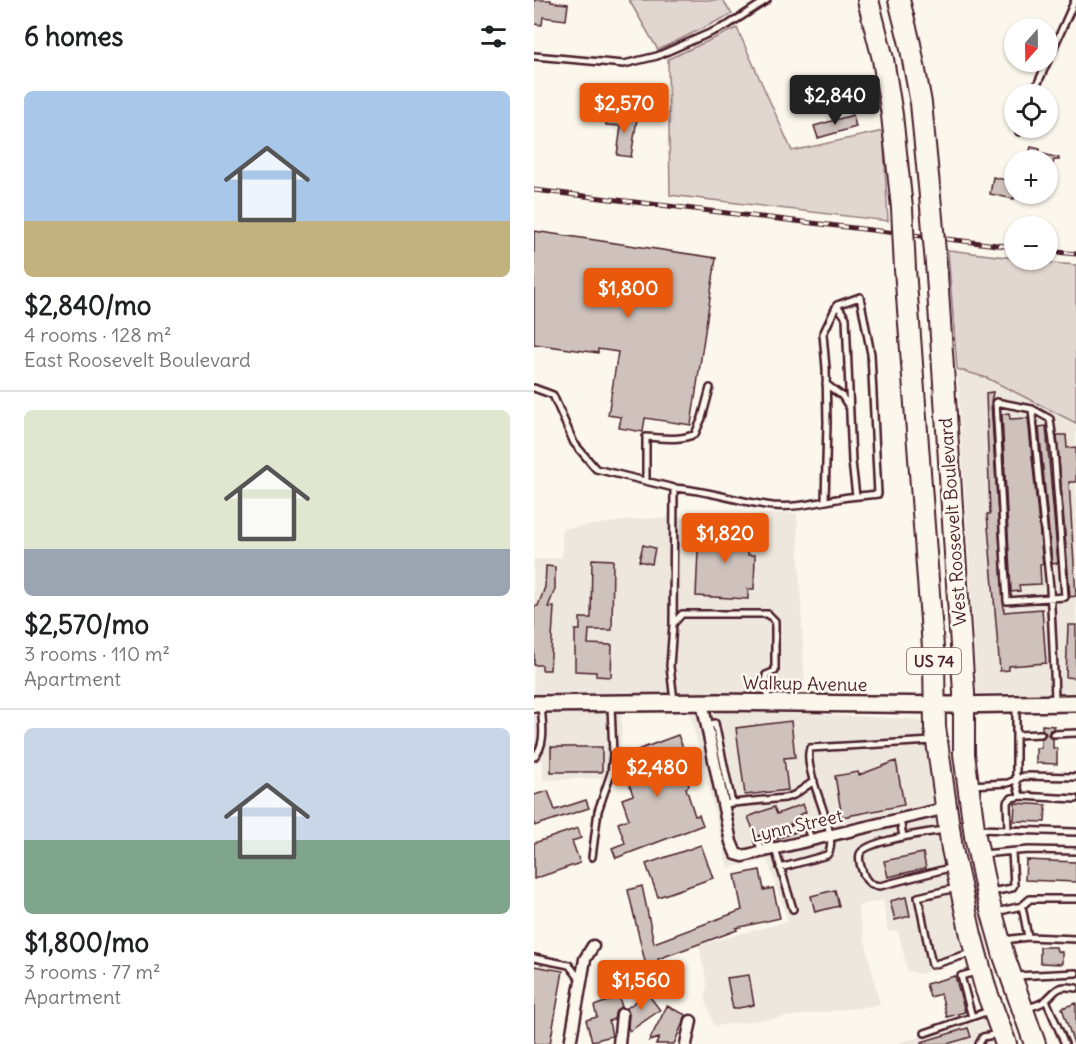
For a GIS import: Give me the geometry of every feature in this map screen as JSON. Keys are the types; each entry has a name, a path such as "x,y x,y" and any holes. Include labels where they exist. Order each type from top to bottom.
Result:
{"highway":[{"name":"West Roosevelt Boulevard","path":"868,0 883,59 892,115 902,208 934,661 937,741 956,867 978,961 1004,1038"},
{"name":"West Roosevelt Boulevard","path":"898,0 910,44 921,103 931,207 964,704 964,754 968,785 986,893 999,941 1035,1044"}],"street":[{"name":"Lynn Street","path":"702,702 727,804 731,842 736,854 743,856 762,852 947,808"},
{"name":"Walkup Avenue","path":"538,704 1076,703"},
{"path":"570,1044 585,959 593,946"},
{"path":"619,1044 622,1014"},
{"path":"686,1044 691,1020"}],"lane":[{"path":"534,56 624,64 657,56 728,24 767,0"},
{"path":"1037,84 1075,0"},
{"path":"534,388 553,395 574,443 596,469 674,488 690,489 773,506 794,507 878,494 871,354 860,297 837,305 823,334 826,384 825,501"},
{"path":"837,305 846,318 849,408 856,496"},
{"path":"826,384 842,396 849,408"},
{"path":"646,480 646,437 676,439 695,435 710,388"},
{"path":"996,402 1032,409 1050,418 1065,597 1051,598 1007,601 996,402"},
{"path":"1032,409 1051,598 1055,703"},
{"path":"674,488 673,624 670,666 674,702"},
{"path":"673,624 682,614 768,614 775,621 776,650 775,671 766,675 768,703"},
{"path":"591,856 598,811 611,773 613,754 611,703"},
{"path":"1016,703 1016,780 1020,796"},
{"path":"534,757 543,742 538,704"},
{"path":"534,724 542,724"},
{"path":"1053,734 1076,733"},
{"path":"1016,735 1041,734"},
{"path":"780,868 827,855 831,846 827,820 808,754 810,748 937,741"},
{"path":"968,785 1008,783 1024,776 1076,777"},
{"path":"727,804 785,798 794,795 814,781"},
{"path":"1008,830 1007,802 1012,798 1020,796 1076,799"},
{"path":"900,819 903,837"},
{"path":"762,852 758,842 806,824 811,840"},
{"path":"950,829 903,837 865,848 860,854 859,862 865,878 872,885 880,886 956,867"},
{"path":"974,829 1076,831"},
{"path":"775,849 793,909"},
{"path":"978,854 1029,850 1076,851"},
{"path":"986,893 1012,888 1014,885 1012,852"},
{"path":"961,887 918,897 932,964 978,961"},
{"path":"992,913 1022,906 1030,899 1076,899"},
{"path":"1022,906 1028,937"},
{"path":"999,941 1028,937 1076,939"},
{"path":"534,958 569,965 581,981"},
{"path":"972,1017 961,976 978,961"},
{"path":"1011,976 1076,973"},
{"path":"1023,1010 1046,1000 1056,989 1076,988"},
{"path":"1046,1000 1065,1044"},
{"path":"926,1033 993,1010"},
{"path":"979,1044 982,1037 1004,1038"}],"shaded area":[{"path":"629,0 723,0 732,14 658,50"},
{"path":"737,28 792,151 883,131 888,221 670,195 668,59"},
{"path":"948,250 1004,257 1004,270 1058,270 1058,264 1076,265 1076,423 987,378 957,369"},
{"path":"957,369 987,378 1076,423 1076,693 977,693"},
{"path":"797,513 805,691 724,695 534,696 534,560 562,557 562,529 637,519"},
{"path":"534,707 622,710 621,752 615,778 543,780 543,760 534,763"},
{"path":"689,709 917,719 930,729 971,956 920,974 908,971 898,931 888,931 883,900 857,906 880,1005 714,1026 705,998 707,985 699,945 788,921 767,860 728,868"},
{"path":"989,1019 998,1044 893,1044"}],"building":[{"path":"534,0 551,0 551,2 568,4 566,20 543,17 542,25 534,24"},
{"path":"607,115 637,119 631,157 617,155 621,126 606,125"},
{"path":"853,115 856,127 818,138 814,126"},
{"path":"993,177 1004,180 1004,197 990,194"},
{"path":"534,231 716,258 691,425 645,418 643,432 619,428 621,417 608,415 618,352 598,349 598,353 534,344"},
{"path":"993,392 991,402 1004,612 1042,609 1046,663 1009,666 1009,670 1000,671 987,514 990,514 986,393"},
{"path":"1009,413 1010,419 1028,418 1043,564 1040,565 1041,584 1019,585 1020,591 1011,592 1002,414"},
{"path":"1046,426 1058,563 1052,564 1039,427"},
{"path":"1057,435 1066,435 1067,448 1076,447 1076,482 1069,482 1076,596 1070,597"},
{"path":"699,528 749,530 748,555 755,555 754,589 748,589 748,599 696,596"},
{"path":"643,545 655,548 652,564 639,561"},
{"path":"592,559 613,560 612,630 589,630 588,644 612,645 611,677 596,676 596,672 575,671 575,630 580,630 580,618 591,618"},
{"path":"546,566 555,567 555,589 548,607 554,607 550,670 542,670 542,665 534,665 534,606 538,606 545,587"},
{"path":"1068,625 1076,625 1076,678 1066,677"},
{"path":"791,721 795,757 784,758 788,790 745,795 736,728"},
{"path":"1042,725 1054,726 1048,735 1053,739 1053,748 1057,748 1057,764 1036,763 1036,748 1041,748 1041,739 1046,734"},
{"path":"678,735 689,763 682,766 689,786 686,788 695,816 699,815 703,825 616,858 612,848 625,843 618,823 629,819 622,799 633,795 626,775 638,770 632,752"},
{"path":"551,747 602,747 602,772 551,772"},
{"path":"896,761 904,805 842,817 835,776 858,772 859,775"},
{"path":"548,791 555,810 586,800 589,808 534,826 534,795"},
{"path":"1015,803 1046,805 1045,822 1014,821"},
{"path":"803,804 806,812 799,815 801,820 756,837 748,817 774,807 777,814"},
{"path":"578,828 581,838 572,841 580,863 534,879 534,843"},
{"path":"701,845 713,878 658,897 646,864"},
{"path":"923,853 926,868 888,877 884,861"},
{"path":"1026,860 1076,862 1076,882 1025,880"},
{"path":"760,870 764,890 773,888 780,918 736,928 737,930 658,959 660,964 646,966 628,890 642,886 654,943 742,910 735,875"},
{"path":"835,890 839,906 815,912 811,896"},
{"path":"906,897 910,916 895,920 890,901"},
{"path":"1040,947 1056,947 1057,951 1062,952 1062,964 1040,963"},
{"path":"534,966 563,971 550,1044 534,1044"},
{"path":"749,975 754,1005 733,1009 727,978"},
{"path":"955,976 965,1012 947,1017 941,994 930,997 926,984"},
{"path":"647,993 660,1010 630,1031 627,1008"},
{"path":"619,997 622,1007 616,1010 614,1019 609,1021 612,1036 592,1041 586,1020 597,1017 594,1006"},
{"path":"1076,1003 1076,1044 1074,1044 1062,1008"},
{"path":"667,1006 686,1015 674,1044 656,1044 659,1038 649,1041"},
{"path":"968,1028 971,1037 947,1044 921,1044 921,1042"}],"railway":[{"path":"534,190 1004,246"},
{"path":"1058,252 1076,254"}]}
